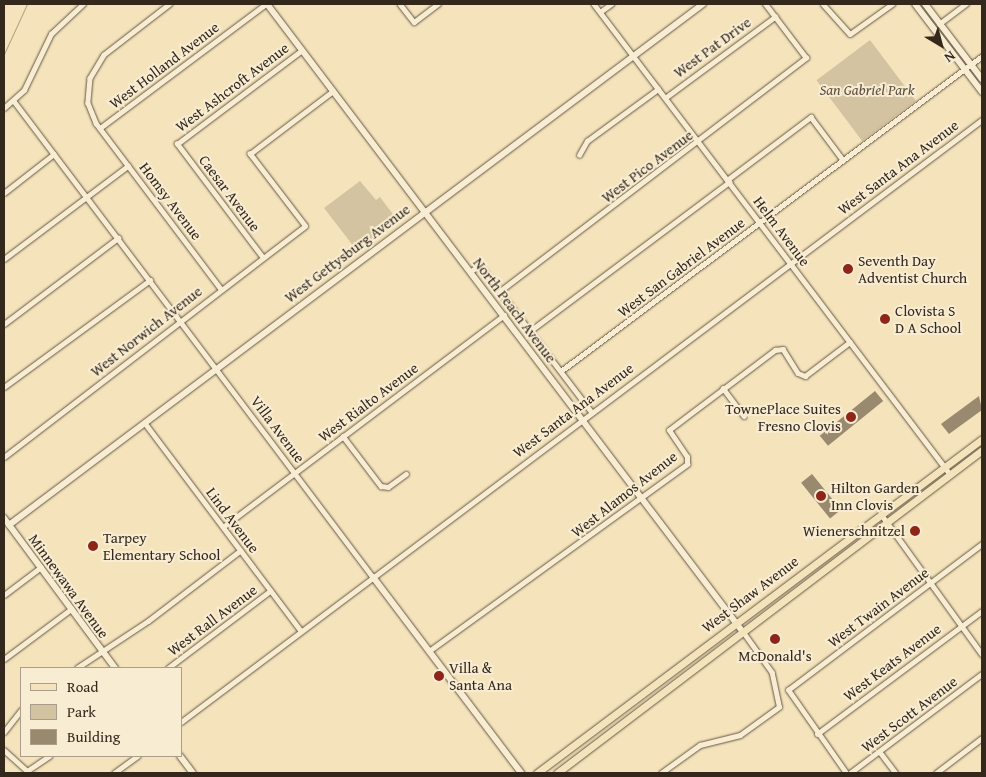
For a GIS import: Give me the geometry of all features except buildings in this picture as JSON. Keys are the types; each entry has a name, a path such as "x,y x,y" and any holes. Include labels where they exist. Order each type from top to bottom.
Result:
{"main road":[{"name":"West Shaw Avenue","path":"536,773 667,675 735,621 982,439"},
{"name":"West Shaw Avenue","path":"556,773 982,450"},
{"path":"637,710 639,702 665,682 667,675"}],"street":[{"path":"4,108 14,101 27,85 51,34 83,4"},
{"name":"Homsy Avenue","path":"170,4 96,65 90,78 88,104 100,128 221,289"},
{"name":"West Holland Avenue","path":"100,128 267,4"},
{"name":"North Peach Avenue","path":"267,4 742,631"},
{"path":"400,4 414,22 438,4"},
{"name":"Helm Avenue","path":"594,4 950,474"},
{"path":"600,12 611,4"},
{"name":"West Gettysburg Avenue","path":"6,527 424,210 703,4"},
{"path":"764,4 775,17"},
{"path":"823,4 850,34 892,4"},
{"path":"915,4 982,92"},
{"path":"925,4 982,79"},
{"path":"934,28 966,4"},
{"name":"West Pico Avenue","path":"500,291 699,143 724,118 806,58 775,17"},
{"name":"West Pat Drive","path":"665,98 775,17"},
{"name":"West Ashcroft Avenue","path":"177,144 302,50"},
{"name":"West San Gabriel Avenue","path":"561,371 982,56"},
{"path":"579,154 587,141 658,89"},
{"name":"West Norwich Avenue","path":"4,457 305,226 250,154 333,91"},
{"name":"Villa Avenue","path":"14,101 521,773"},
{"path":"530,331 811,117 843,160"},
{"name":"West Santa Ana Avenue","path":"182,721 582,418 982,120"},
{"name":"Caesar Avenue","path":"177,144 263,258"},
{"path":"4,193 54,154"},
{"path":"4,259 128,166"},
{"path":"4,324 118,238"},
{"path":"471,271 480,265 591,412"},
{"path":"4,387 150,280"},
{"name":"West Rialto Avenue","path":"223,528 504,316"},
{"name":"West Alamos Avenue","path":"429,651 641,498 688,461 669,430 723,388 779,348 798,373 805,376 850,342"},
{"path":"723,388 744,416"},
{"name":"Lind Avenue","path":"145,423 301,631"},
{"path":"343,436 381,486 388,487 406,474"},
{"path":"881,514 982,654"},
{"name":"Minnewawa Avenue","path":"4,518 6,527 41,567 114,667"},
{"name":"West Twain Avenue","path":"817,734 788,690 982,544"},
{"path":"78,667 101,650 148,621 240,551"},
{"path":"4,595 41,567"},
{"name":"West Rall Avenue","path":"169,667 270,591"},
{"path":"4,659 71,608"},
{"name":"West Keats Avenue","path":"817,734 982,611"},
{"path":"661,773 700,745 740,735 779,707 772,673 742,631"},
{"name":"West Scott Avenue","path":"850,773 982,674"},
{"path":"4,732 20,711"},
{"path":"817,734 846,773"},
{"path":"936,773 982,738"},
{"path":"4,750 27,771 47,757"},
{"path":"880,752 896,773"},
{"path":"114,773 136,757"},
{"path":"181,757 193,773"}],"green space":[{"name":"San Gabriel Park","path":"870,40 916,101 862,141 816,80"},
{"path":"360,181 376,200 380,197 398,221 358,252 324,208"}],"waterway":[{"path":"4,54 27,4"}],"place":[{"name":"Seventh Day Adventist Church","path":"848,269"},
{"name":"Clovista S D A School","path":"885,319"},
{"name":"TownePlace Suites Fresno Clovis","path":"851,417"},
{"name":"Hilton Garden Inn Clovis","path":"821,496"},
{"name":"Wienerschnitzel","path":"915,531"},
{"name":"Tarpey Elementary School","path":"93,546"},
{"name":"McDonald's","path":"775,639"},
{"name":"Villa & Santa Ana","path":"439,676"}]}
